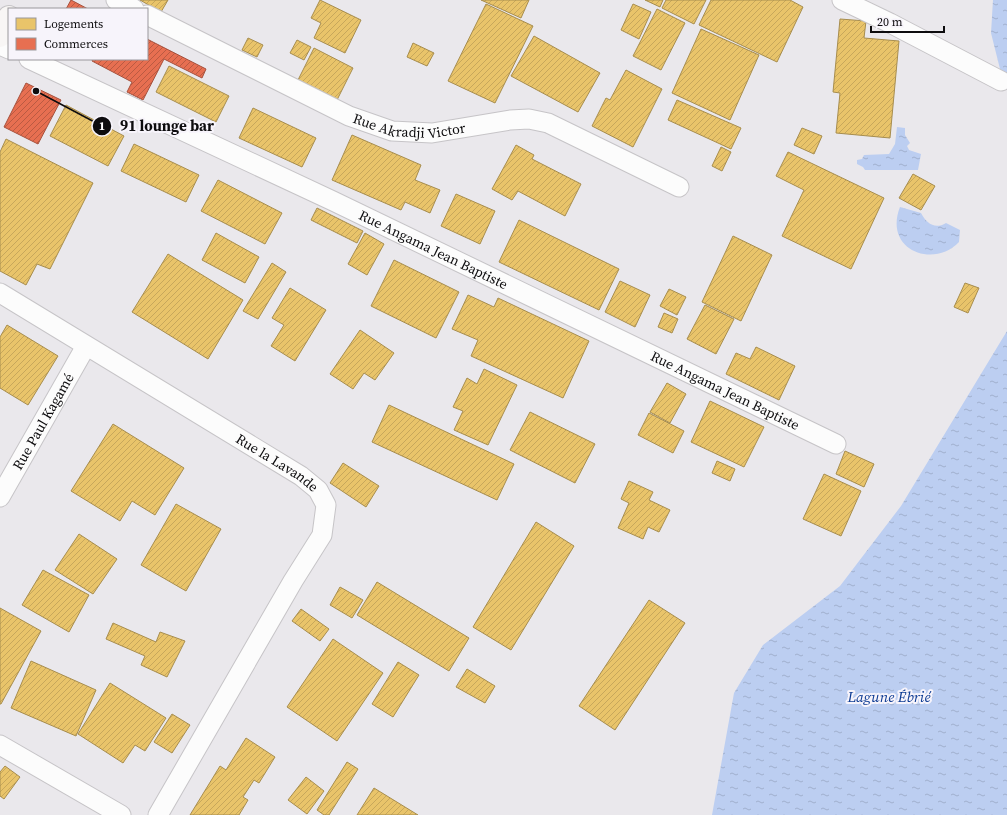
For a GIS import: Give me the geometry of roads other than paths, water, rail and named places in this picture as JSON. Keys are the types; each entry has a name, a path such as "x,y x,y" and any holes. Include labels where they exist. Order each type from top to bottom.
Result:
{"main road":[{"path":"0,36 8,19"}],"street":[{"path":"116,0 132,8"},
{"path":"842,0 890,23 1001,81"},
{"name":"Rue Akradji Victor","path":"148,16 349,116 392,131 432,133 510,120 529,119 548,123 679,187"},
{"name":"Rue Angama Jean Baptiste","path":"31,60 333,201 836,444"},
{"name":"Rue la Lavande","path":"0,293 301,476 318,490 326,505 322,535 289,588 158,815"},
{"name":"Rue Paul Kagamé","path":"0,497 86,346"},
{"path":"0,745 121,815"}],"water":[{"path":"993,0 1007,0 1007,86 1004,85 991,33"},
{"path":"897,127 905,128 905,135 910,143 907,146 909,150 921,154 918,170 865,170 857,164 857,160 862,159 864,155 889,154 895,144"},
{"path":"900,207 921,213 925,220 935,226 946,223 960,230 959,242 949,250 937,254 925,254 914,251 905,244 899,234 897,222"},
{"name":"Lagune Ébrié","path":"1007,331 1007,815 712,815 734,693 763,645 840,586 901,506"}],"place":[{"name":"91 lounge bar","path":"36,91"}]}
